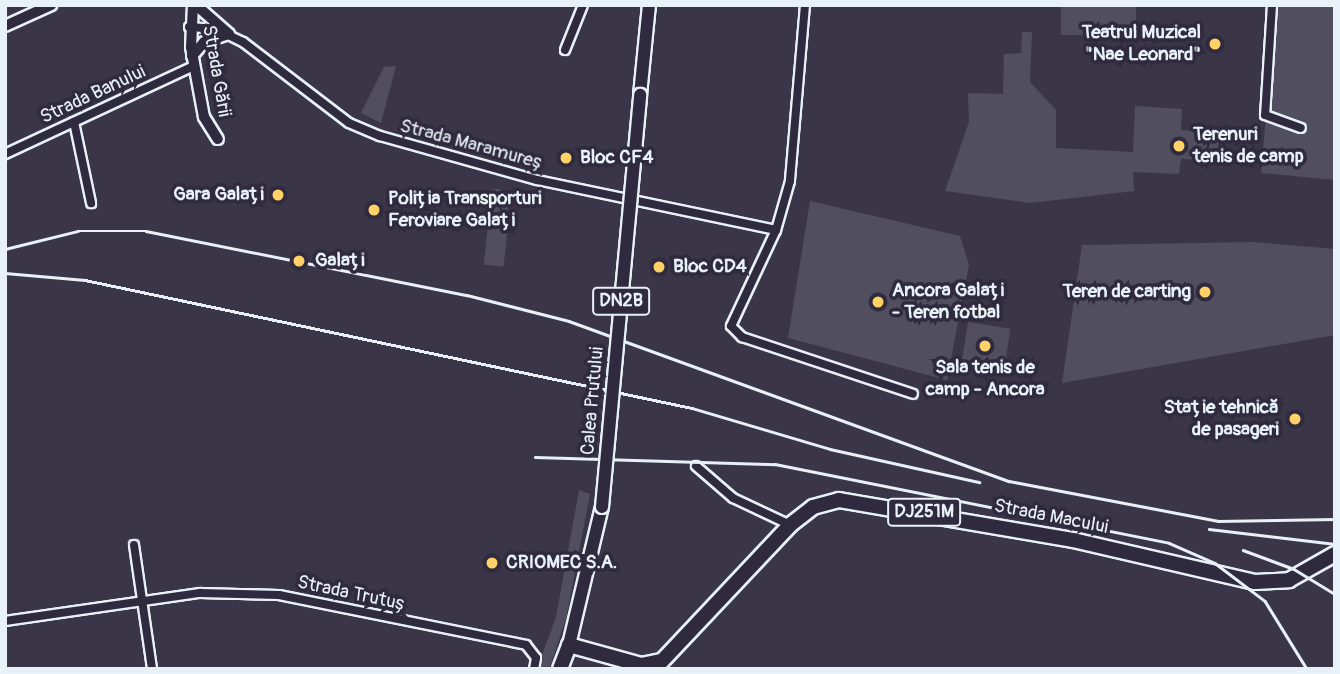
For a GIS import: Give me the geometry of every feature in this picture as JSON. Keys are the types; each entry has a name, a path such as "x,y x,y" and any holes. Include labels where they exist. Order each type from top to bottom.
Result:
{"highway":[{"name":"Strada Macului","path":"569,645 641,665 662,661 790,525 825,503 867,501 1267,583 1289,580 1335,554"},
{"name":"Calea Prutului","path":"560,669 569,645"}],"main road":[{"path":"5,26 51,5"},
{"path":"194,5 229,34"},
{"name":"Strada Gării","path":"194,5 189,27 193,61 204,117 218,139"},
{"name":"Calea Prutului","path":"569,645 602,508 649,5"},
{"path":"193,61 204,42 229,34"}],"street":[{"path":"565,50 583,5"},
{"path":"805,5 799,125 776,230 732,321 733,331 913,394"},
{"path":"1272,5 1265,115 1301,128"},
{"name":"Strada Maramureș","path":"189,27 229,34 360,129 537,180 776,230"},
{"name":"Strada Banului","path":"5,154 193,61"},
{"path":"74,122 91,203"},
{"path":"696,466 733,498 790,525"},
{"path":"134,545 152,669"},
{"name":"Strada Trutuș","path":"142,602 210,592 320,601 526,645 534,653 534,669"},
{"path":"5,621 142,602"}],"shaded area":[{"path":"1061,5 1136,5 1136,35 1061,35"},
{"path":"1276,5 1335,5 1335,180 1261,173"},
{"path":"1022,32 1032,32 1030,82 1056,110 1056,148 1133,152 1135,106 1182,109 1181,130 1226,133 1225,161 1181,159 1179,174 1133,172 1134,191 1030,203 945,191 969,122 968,93 1003,94 1004,54 1021,53"},
{"path":"396,66 381,123 361,113 384,67"},
{"path":"497,189 506,193 510,202 506,211 497,215 488,211 484,202 488,193"},
{"name":"Ancora Galați - Teren fotbal","path":"810,201 960,236 969,265 947,380 788,338"},
{"path":"488,224 508,226 504,267 484,265"},
{"name":"Teren de carting","path":"1254,242 1335,249 1335,335 1062,383 1082,245"},
{"name":"Sala tenis de camp - Ancora","path":"968,322 1010,329 1004,369 962,362"},
{"path":"579,490 590,494 566,619 549,669 537,669 556,617"}],"railway":[{"path":"5,249 78,231 146,231 467,295 569,321 1009,481 1218,521 1335,519"},
{"path":"5,273 85,280 692,408 830,449 979,482"},
{"path":"535,457 775,464 1169,543 1215,563 1265,601 1307,669"},
{"path":"1209,529 1335,544"},
{"path":"1243,550 1294,569 1335,594"}],"place":[{"name":"Teatrul Muzical \"Nae Leonard\"","path":"1215,44"},
{"name":"Terenuri tenis de camp","path":"1179,146"},
{"name":"Bloc CF4","path":"566,158"},
{"name":"Gara Galați","path":"278,195"},
{"name":"Poliția Transporturi Feroviare Galați","path":"374,210"},
{"name":"Galați","path":"299,261"},
{"name":"Bloc CD4","path":"659,267"},
{"name":"Teren de carting","path":"1205,292"},
{"name":"Ancora Galați - Teren fotbal","path":"878,302"},
{"name":"Sala tenis de camp - Ancora","path":"985,346"},
{"name":"Stație tehnică de pasageri","path":"1295,419"},
{"name":"CRIOMEC S.A.","path":"492,563"}]}
